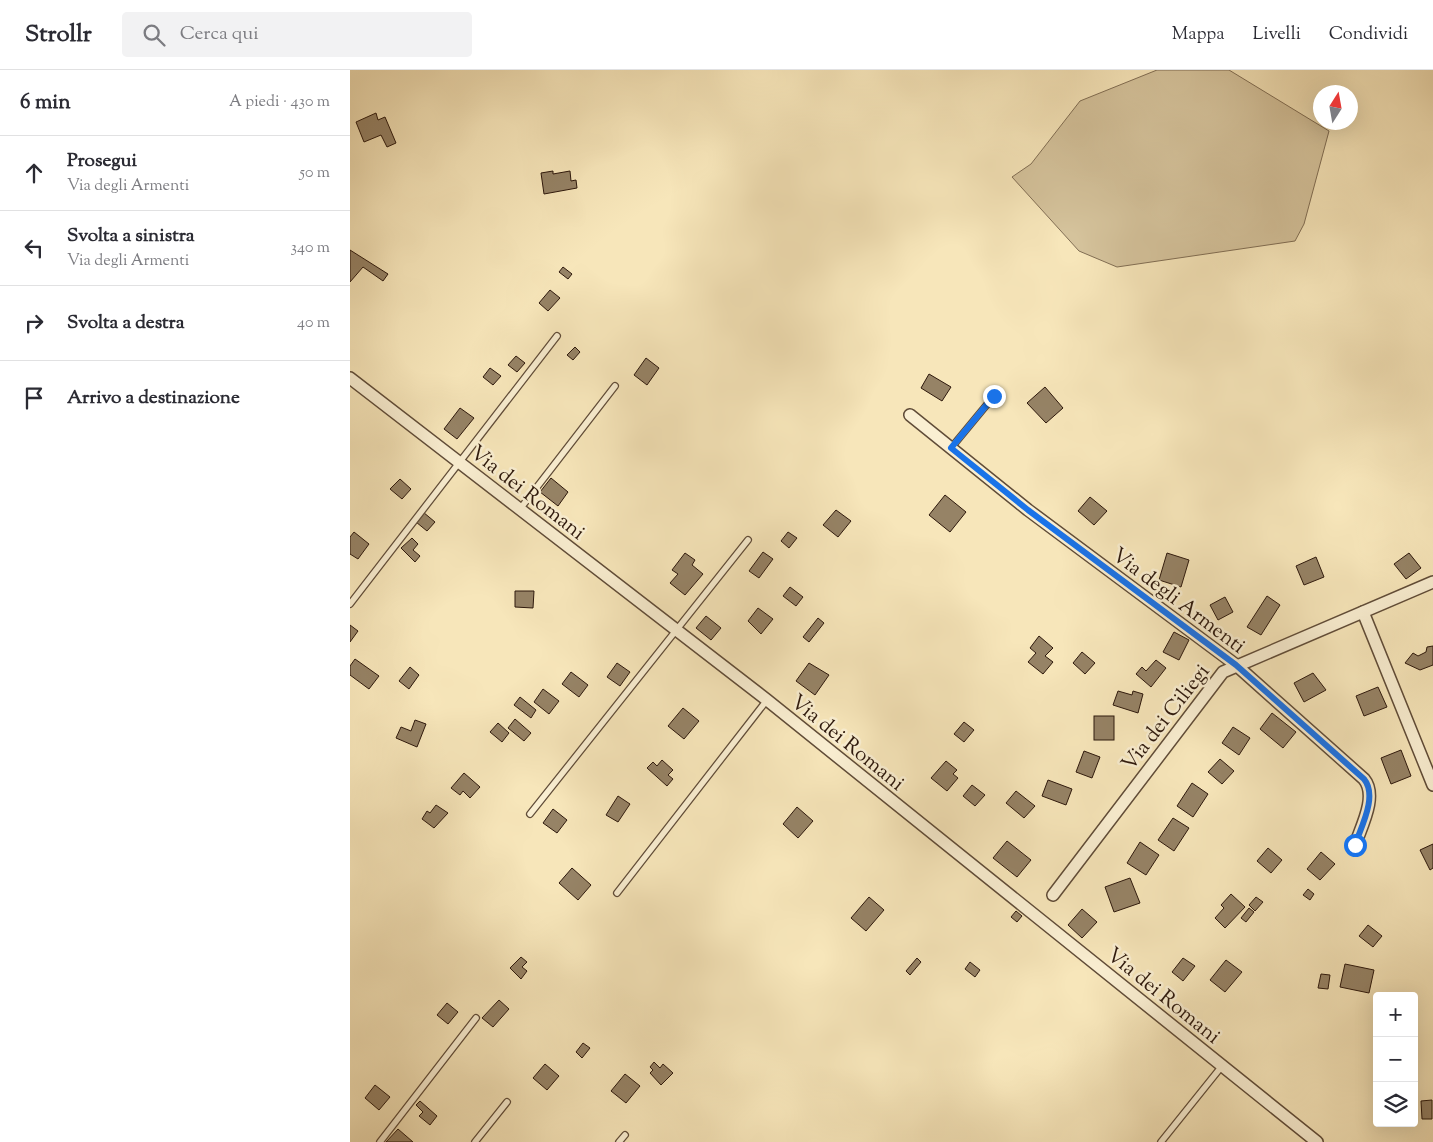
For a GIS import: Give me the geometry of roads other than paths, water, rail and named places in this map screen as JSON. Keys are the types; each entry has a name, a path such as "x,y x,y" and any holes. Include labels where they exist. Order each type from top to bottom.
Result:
{"street":[{"name":"Via dei Romani","path":"350,378 767,700 1316,1142"},
{"name":"Via degli Armenti","path":"910,415 1028,510 1236,665 1368,784 1370,799 1355,845"},
{"name":"Via dei Ciliegi","path":"1053,895 1215,680 1223,672 1433,582"},
{"path":"1363,612 1433,785"}],"lane":[{"path":"350,604 557,336"},
{"path":"520,509 615,386"},
{"path":"951,448 994,396"},
{"path":"530,814 748,540"},
{"path":"617,893 767,700"},
{"path":"380,1142 476,1018"},
{"path":"1161,1142 1222,1066"},
{"path":"475,1142 507,1102"},
{"path":"619,1142 625,1134"}]}
